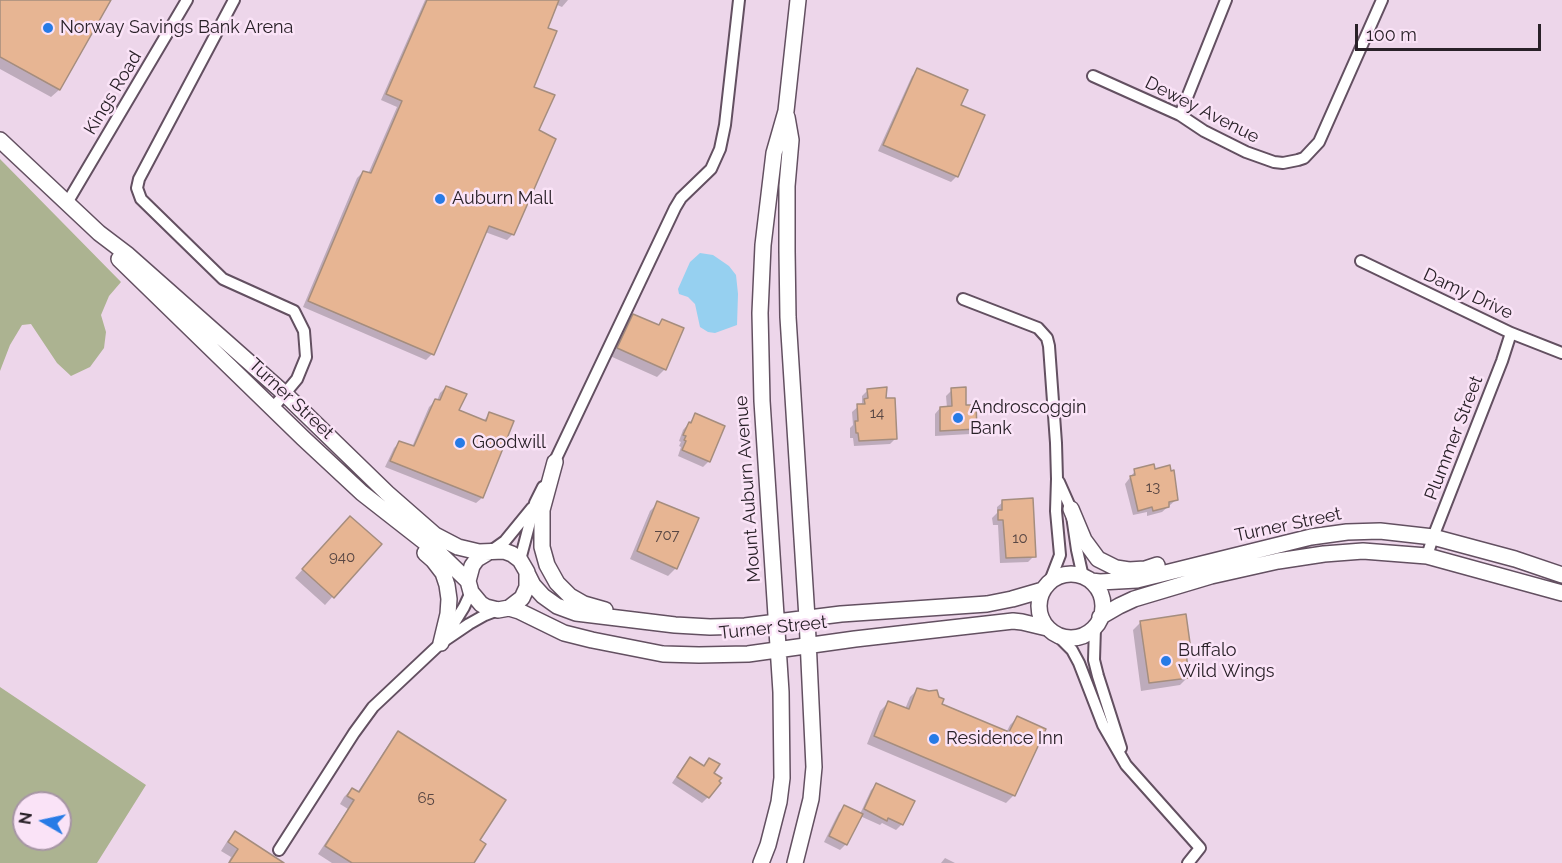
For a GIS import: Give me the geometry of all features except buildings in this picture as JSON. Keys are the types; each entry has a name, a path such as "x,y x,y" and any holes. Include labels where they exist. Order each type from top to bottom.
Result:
{"main road":[{"name":"Mount Auburn Avenue","path":"761,863 779,802 782,778 781,692 762,401 760,314 763,245 774,153 786,111 796,0"},
{"path":"793,38 803,0"},
{"name":"Mount Auburn Avenue","path":"786,111 791,140 787,197 788,317 814,767 811,799 795,863"},
{"name":"Turner Street","path":"0,140 99,233 128,255 285,393 387,493 435,535 458,547 489,552 504,551 512,554 523,566 533,585 557,606 576,613 675,625 745,626 841,614 987,604 1012,599 1047,585"},
{"name":"Turner Street","path":"99,233 123,264 272,409 362,493 440,554 470,586 481,604 486,607 519,611 564,633 663,654 748,654 1014,621 1051,631"},
{"path":"555,462 542,510 542,548 547,565 557,583 570,596 584,604 675,625"},
{"path":"362,493 396,529 433,560 443,573 449,599 441,643"},
{"path":"1071,509 1084,540 1098,559 1116,568 1144,569 1266,538 1285,544"},
{"name":"Turner Street","path":"1087,579 1109,582 1137,580 1311,537 1347,532 1388,532 1433,537 1515,559 1562,575"},
{"name":"Turner Street","path":"1098,622 1134,599 1212,576 1278,561 1363,551 1427,556 1562,593"},
{"path":"470,586 472,566 477,559 489,552"},
{"path":"504,609 522,598 527,587 523,566"},
{"path":"1077,574 1087,579 1099,591 1102,603 1098,622 1084,635 1073,638 1051,631 1039,612 1040,596 1047,585 1061,575 1077,574"}],"street":[{"name":"Kings Road","path":"67,203 187,0"},
{"path":"234,0 139,179 137,188 141,199 222,279 294,311 304,332 306,357 297,379 272,409"},
{"path":"489,552 505,541 535,503 675,208 681,198 711,169 720,149 725,125 739,0"},
{"path":"1180,115 1226,0"},
{"name":"Dewey Avenue","path":"1093,76 1180,115 1204,131 1246,152 1274,162 1298,160 1304,158 1319,142 1382,0"},
{"name":"Damy Drive","path":"1361,261 1511,333 1562,353"},
{"path":"963,299 1038,328 1047,338 1060,555 1047,585"},
{"name":"Plummer Street","path":"1427,556 1511,333"},
{"path":"1057,479 1071,509 1077,550 1087,579"},
{"path":"523,566 535,503"},
{"path":"441,643 464,607 470,586"},
{"path":"279,850 373,707 441,643 485,615 504,609"},
{"path":"1098,622 1094,660 1126,765"},
{"path":"1051,631 1072,650 1103,725 1126,765 1200,848 1188,863"}],"green space":[{"path":"0,159 121,282 109,296 101,315 106,332 104,348 90,367 71,376 57,363 31,324 22,325 10,345 0,371"},
{"path":"0,687 146,785 97,863 0,863"}],"water":[{"path":"700,253 713,255 729,266 736,275 737,325 715,333 700,327 695,304 688,297 679,294 678,289 690,262"}],"place":[{"name":"Norway Savings Bank Arena","path":"48,28"},
{"name":"Auburn Mall","path":"440,199"},
{"name":"Androscoggin Bank","path":"958,418"},
{"name":"Goodwill","path":"460,443"},
{"name":"Buffalo Wild Wings","path":"1166,661"},
{"name":"Residence Inn","path":"934,739"}]}
